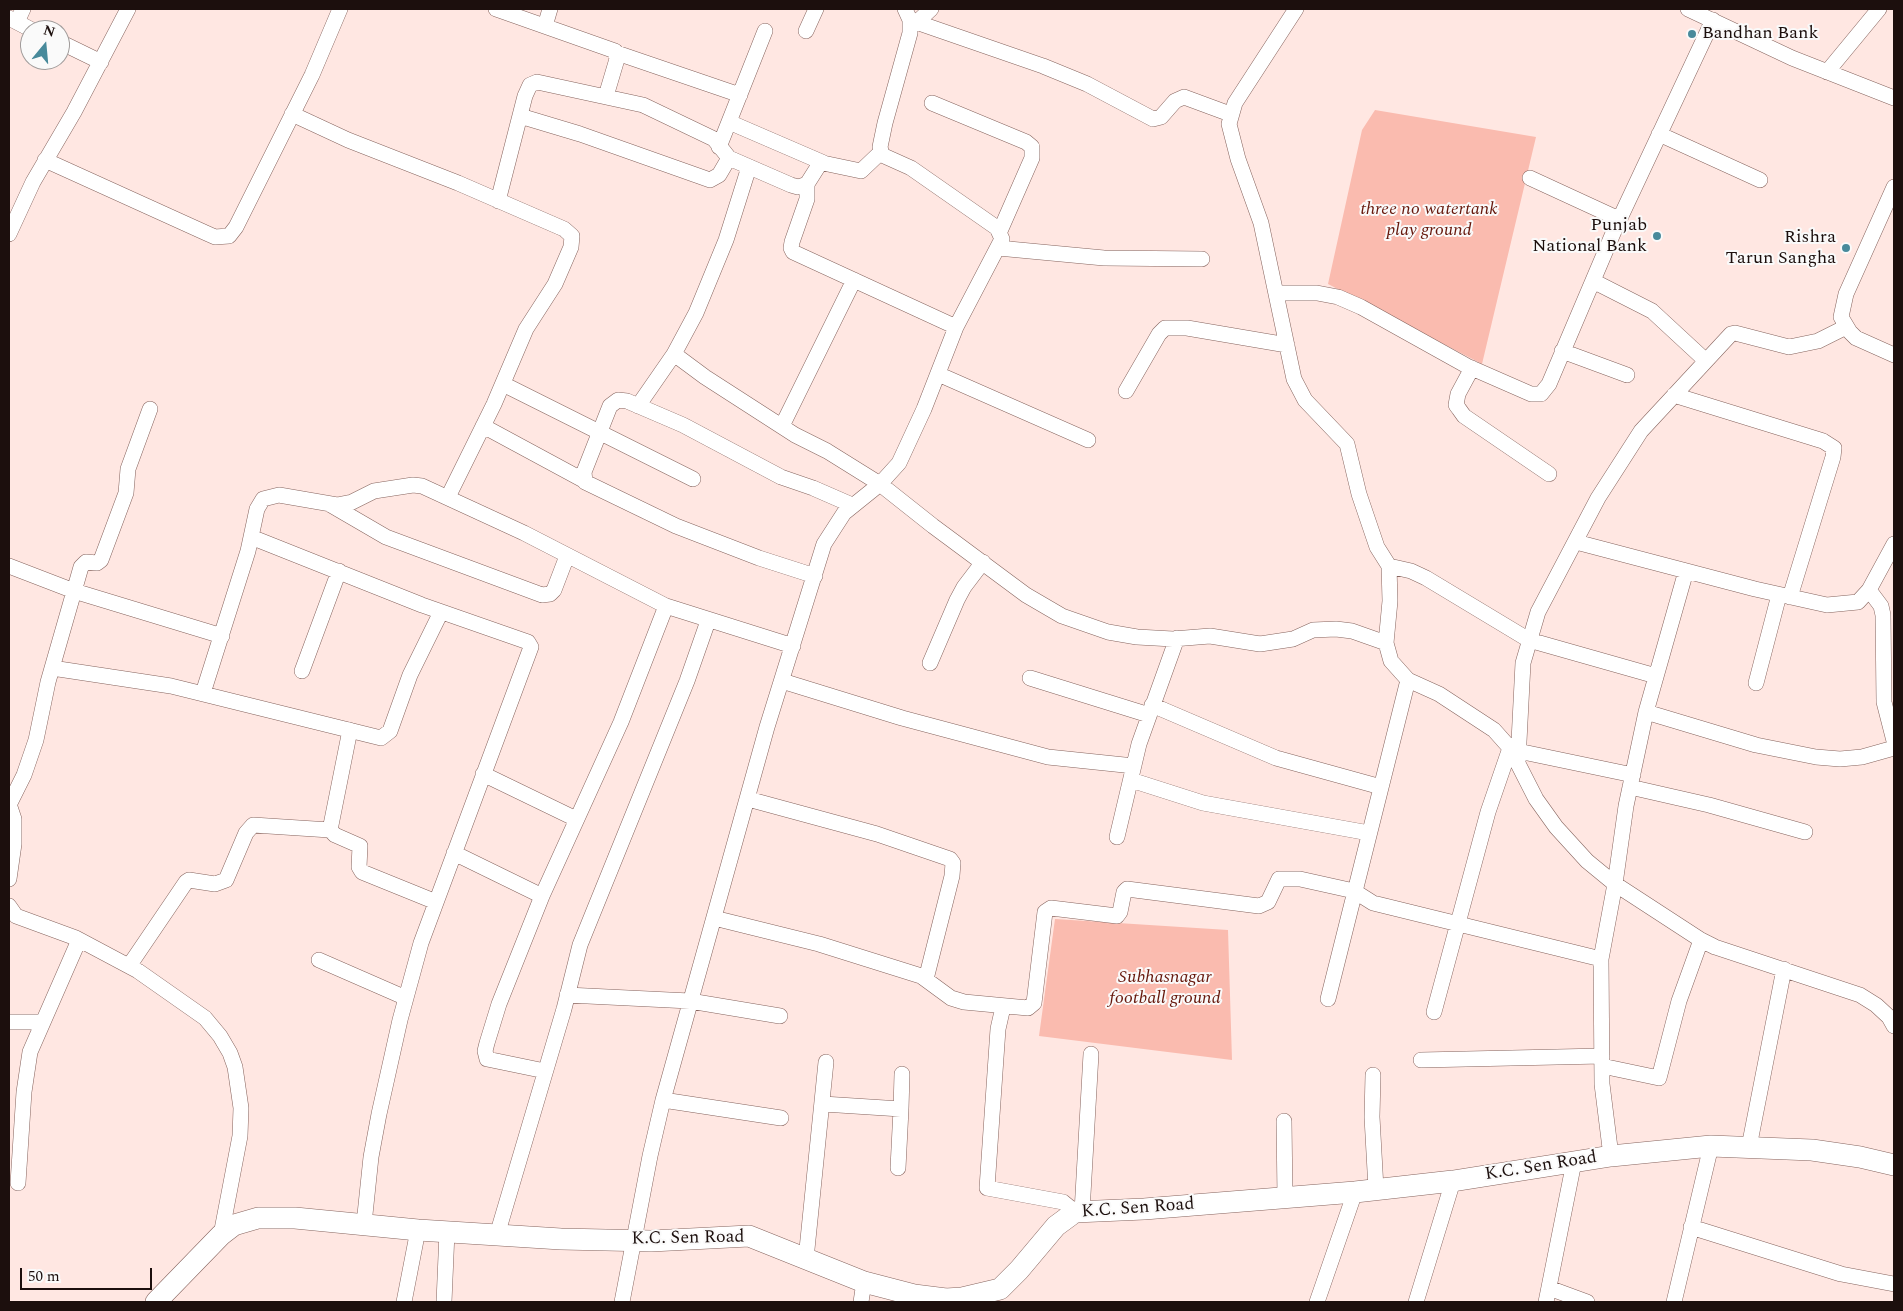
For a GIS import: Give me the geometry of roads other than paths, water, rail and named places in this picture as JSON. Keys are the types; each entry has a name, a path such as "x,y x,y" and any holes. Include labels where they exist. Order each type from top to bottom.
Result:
{"street":[{"path":"9,234 22,202 74,112 128,9"},
{"path":"45,160 192,227 222,238 229,236 236,227 312,75 340,9"},
{"path":"496,9 740,95"},
{"path":"545,26 550,9"},
{"path":"806,31 816,9"},
{"path":"911,17 931,9"},
{"path":"1296,9 1230,114 1231,133 1261,223 1294,379 1305,400 1347,444 1362,503 1377,546 1389,566 1390,600 1386,643 1391,661 1408,680 1439,694 1481,720 1515,754 1536,799 1568,841 1587,861 1615,884 1701,940 1728,952 1860,995 1876,1005 1889,1017 1894,1026"},
{"path":"1688,9 1792,58 1894,98"},
{"path":"1827,72 1879,9"},
{"path":"911,17 1087,84 1153,119 1161,118 1176,101 1184,97 1230,114"},
{"path":"729,122 824,163 861,171 881,152 885,123 910,32 911,17"},
{"path":"1276,293 1323,294 1338,297 1362,307 1472,368 1536,394 1541,394 1549,384 1619,219 1713,20"},
{"path":"520,116 580,134 710,180 719,175 729,122 765,31"},
{"path":"70,47 100,62"},
{"path":"606,96 617,53"},
{"path":"498,201 528,88 537,82 643,105 714,138 724,152 749,167 791,185 798,187 807,184"},
{"path":"932,102 1026,142 1032,147 1032,158 1000,232"},
{"path":"292,114 570,232 572,241 555,284 526,329 503,384 448,497"},
{"path":"1659,134 1760,180"},
{"path":"622,1302 650,1156 663,1100 782,681 829,534 852,505 880,484 899,463 924,409 956,327 1002,239 1000,232 911,168 884,157 881,152"},
{"path":"824,163 819,165 807,184 807,200 791,250 956,327"},
{"path":"638,406 674,354 696,313 726,240 749,167"},
{"path":"1530,178 1619,219"},
{"path":"1894,187 1841,309 1841,317 1846,327 1856,338 1894,355"},
{"path":"998,248 1104,258 1202,259"},
{"path":"782,426 854,280"},
{"path":"1593,281 1659,316 1705,360"},
{"path":"1434,1012 1488,812 1515,754 1520,688 1529,640 1547,593 1598,498 1641,431 1730,334 1789,347 1818,341 1846,327"},
{"path":"1126,391 1159,334 1165,328 1187,328 1287,345"},
{"path":"1562,351 1627,375"},
{"path":"674,354 713,382 782,426 880,484 932,526 1026,595 1062,616 1108,632 1138,638 1210,636 1260,644 1293,639 1313,630 1336,628 1352,631 1386,643"},
{"path":"1472,368 1458,394 1456,405 1464,416 1549,474"},
{"path":"938,374 1088,440"},
{"path":"503,384 693,479"},
{"path":"1674,395 1823,441 1834,448 1833,457 1784,596 1756,683"},
{"path":"583,480 584,472 600,431 614,402 620,400 683,425 781,477 813,488 852,505"},
{"path":"9,878 14,844 14,820 9,805 31,757 52,668 83,563 97,563 101,560 126,492 128,469 150,409"},
{"path":"483,426 621,501 676,526 759,558 815,576"},
{"path":"203,693 222,636 257,509 260,503 267,497 279,495 331,505 352,502 374,492 413,485 422,486 524,533 666,606 708,621 793,646"},
{"path":"331,505 386,537 542,595 550,594 554,590 567,556"},
{"path":"250,537 339,570 441,612 528,642 531,647 421,943 379,1114 371,1157 364,1224"},
{"path":"1576,542 1784,596 1827,605 1843,605 1858,602 1870,590 1894,544"},
{"path":"930,663 964,586 983,562"},
{"path":"9,566 74,591 222,636"},
{"path":"1389,566 1411,571 1426,578 1529,640 1656,676"},
{"path":"302,671 339,570"},
{"path":"1611,1156 1602,1061 1601,959 1631,781 1646,712 1686,571"},
{"path":"1870,590 1881,606 1883,615 1884,702 1894,741"},
{"path":"545,1072 490,1060 487,1058 485,1051 499,1004 542,896 621,722 666,606"},
{"path":"52,668 171,686 377,738 387,734 422,649 441,612"},
{"path":"496,1235 590,916 687,681 708,621"},
{"path":"1117,837 1150,710 1178,638"},
{"path":"1030,678 1150,710 1276,758 1381,787"},
{"path":"1328,998 1408,680"},
{"path":"782,681 902,718 1048,757 1133,773 1204,803 1369,833"},
{"path":"1646,712 1756,745 1816,757 1840,759 1862,757 1894,748"},
{"path":"330,830 350,730"},
{"path":"1515,754 1631,781 1806,832"},
{"path":"484,774 576,819"},
{"path":"748,799 876,834 950,859 953,864 952,876 926,979"},
{"path":"129,966 186,882 189,880 215,884 226,880 246,833 253,825 330,830 335,835 360,846 359,867 362,872 436,902"},
{"path":"454,853 542,896"},
{"path":"714,918 819,944 926,979 951,998 1028,1008 1034,1003 1045,912 1051,908 1117,916 1120,912 1124,892 1127,889 1259,906 1268,902 1279,879 1290,877 1354,891 1373,904 1601,959"},
{"path":"9,906 16,916 79,940 129,966 209,1022 220,1036 232,1060 241,1097 240,1136 221,1234"},
{"path":"18,1183 15,1124 34,1039 79,940"},
{"path":"1421,1060 1602,1061 1659,1078 1679,1000 1701,940"},
{"path":"319,960 406,998"},
{"path":"1749,1147 1784,969"},
{"path":"567,995 690,1001 780,1016"},
{"path":"1003,1006 998,1029 987,1188 1064,1202 1079,1212 1091,1054"},
{"path":"9,1022 42,1022"},
{"path":"806,1259 826,1062"},
{"path":"898,1168 902,1074"},
{"path":"1320,1301 1366,1190 1372,1117 1373,1075"},
{"path":"663,1100 781,1118"},
{"path":"823,1104 901,1109"},
{"path":"1284,1121 1285,1197"},
{"path":"1674,1302 1711,1146"},
{"name":"K.C. Sen Road","path":"156,1302 221,1234 234,1224 258,1218 364,1224 496,1235 634,1241 749,1236 806,1259 863,1292 962,1300 1001,1295 1019,1270 1056,1226 1079,1212 1144,1209 1453,1181 1611,1156 1711,1146 1812,1150 1860,1156 1894,1165"},
{"path":"1574,1162 1547,1295 1587,1302"},
{"path":"1416,1302 1453,1181"},
{"path":"1691,1226 1841,1274 1894,1284"},
{"path":"404,1302 418,1230"},
{"path":"444,1302 447,1232"}],"place":[{"name":"Bandhan Bank","path":"1692,34"},
{"name":"Punjab National Bank","path":"1657,236"},
{"name":"Rishra Tarun Sangha","path":"1846,248"}],"park label":[{"name":"three no watertank play ground","path":"1429,220"},
{"name":"Subhasnagar football ground","path":"1165,988"}]}
